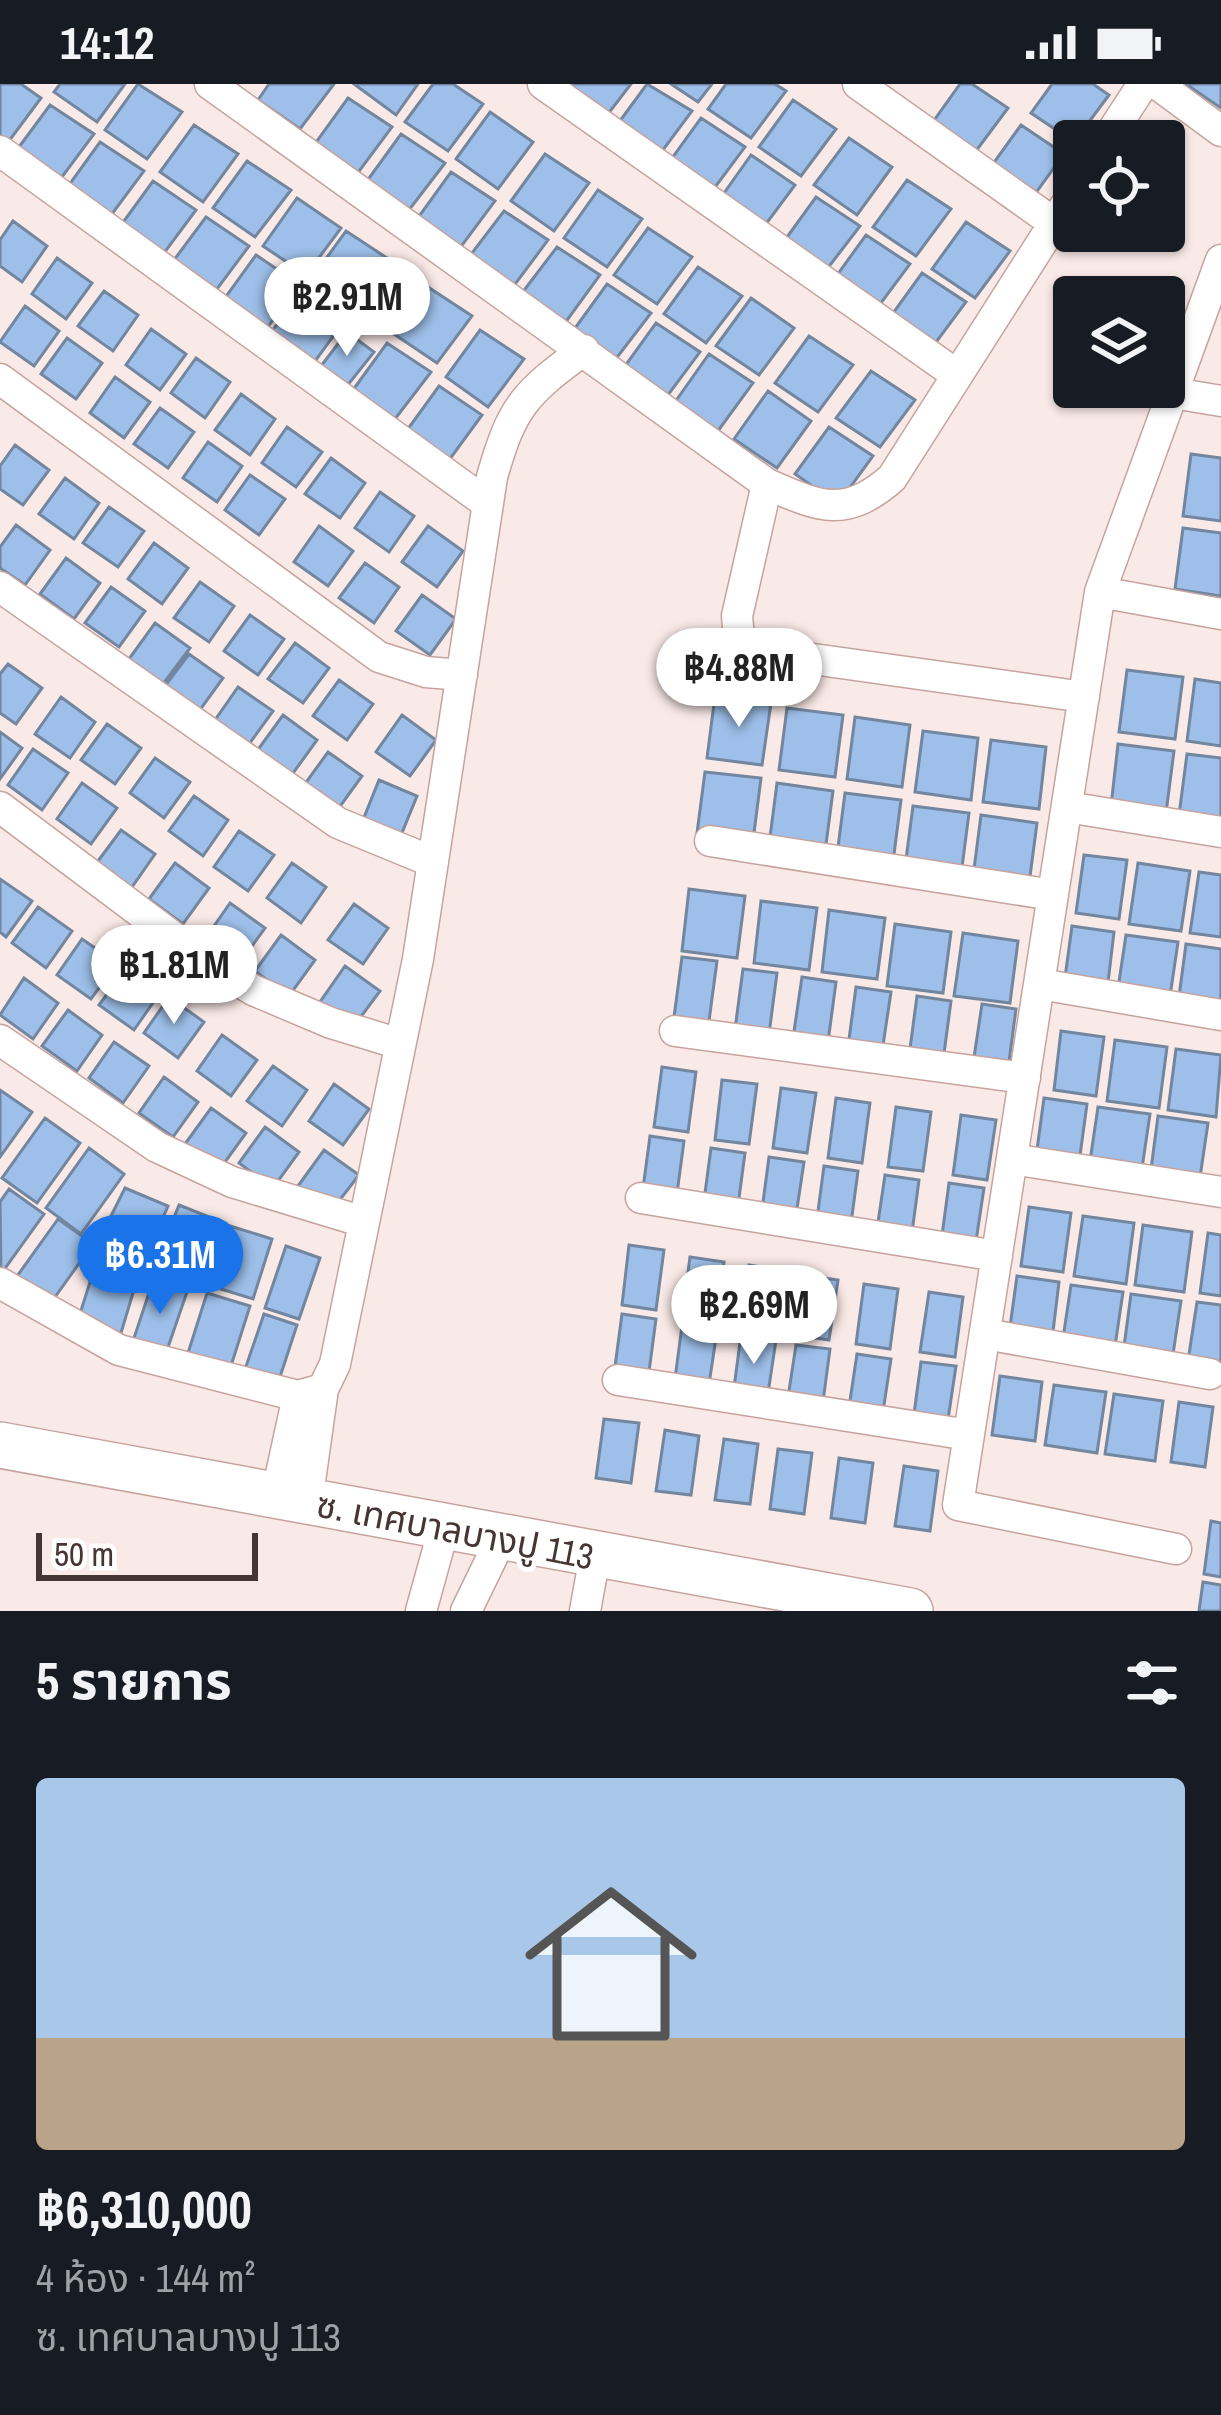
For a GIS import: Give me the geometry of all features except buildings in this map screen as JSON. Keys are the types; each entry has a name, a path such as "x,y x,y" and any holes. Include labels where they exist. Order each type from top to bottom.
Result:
{"street":[{"path":"210,84 767,484 842,508 869,498 892,478 1053,226"},
{"path":"543,84 957,375"},
{"path":"858,84 1053,223"},
{"path":"1120,120 1143,84"},
{"path":"1157,84 1221,130"},
{"path":"0,151 488,504"},
{"path":"1185,360 1221,260"},
{"path":"292,1500 310,1393 335,1364 400,1044 488,504 508,422 536,386 584,350"},
{"path":"0,379 379,657 425,672 462,675"},
{"path":"1185,395 1221,401"},
{"path":"1167,408 1100,592 958,1505 1176,1549"},
{"path":"767,484 737,616 739,637 756,651 1084,697"},
{"path":"0,587 338,823 433,862"},
{"path":"1100,592 1221,614"},
{"path":"0,807 200,957 253,989 331,1023 400,1044"},
{"path":"1067,807 1221,832"},
{"path":"710,841 1053,895"},
{"path":"1040,983 1221,1015"},
{"path":"675,1031 1025,1078"},
{"path":"0,1040 157,1147 232,1182 364,1222"},
{"path":"1012,1159 1221,1192"},
{"path":"641,1198 997,1256"},
{"path":"0,1283 119,1350 310,1393"},
{"path":"985,1334 1210,1374"},
{"path":"618,1380 969,1435"},
{"name":"ซ. เทศบาลบางปู 113","path":"0,1445 910,1611"},
{"path":"421,1611 444,1528"},
{"path":"466,1611 501,1539"},
{"path":"585,1611 595,1556"}]}
